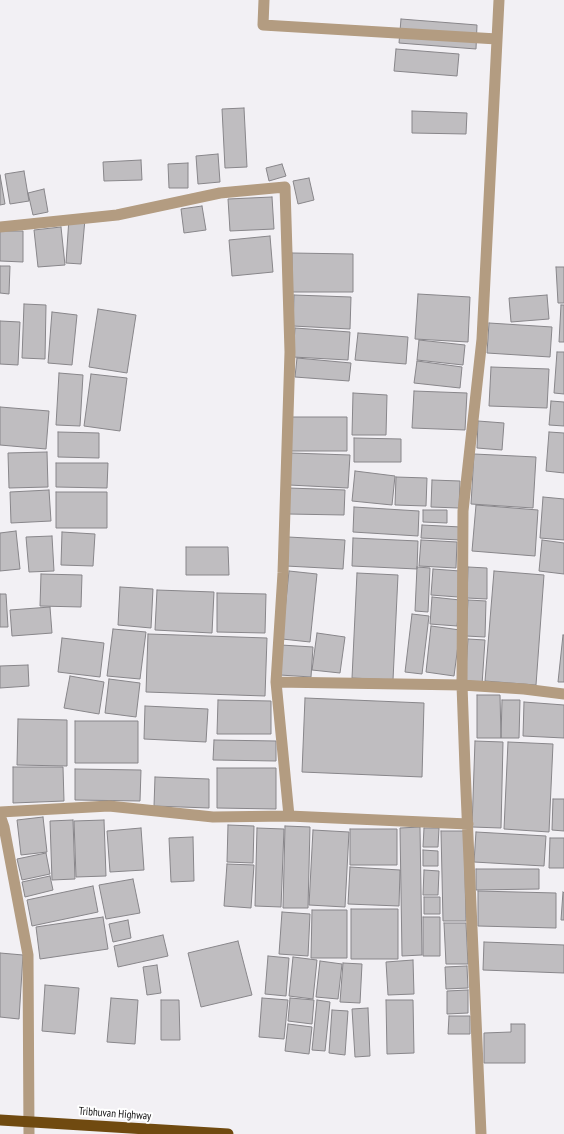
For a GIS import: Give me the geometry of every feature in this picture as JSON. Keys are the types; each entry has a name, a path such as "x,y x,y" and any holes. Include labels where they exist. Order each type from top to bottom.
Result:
{"highway":[{"name":"Tribhuvan Highway","path":"0,1120 228,1134"}],"street":[{"path":"264,0 263,25 497,39"},
{"path":"481,1134 462,686 463,512 482,339 499,0"},
{"path":"0,227 117,215 220,193 285,187 290,352 283,573 276,682 289,816"},
{"path":"276,682 462,686 524,689 564,694"},
{"path":"0,812 109,806 213,817 289,816 468,824"},
{"path":"0,815 4,827 28,955 29,1134"}],"building":[{"path":"401,19 477,25 476,49 399,43"},
{"path":"396,49 459,54 457,76 394,71"},
{"path":"244,108 247,167 225,168 222,109"},
{"path":"412,111 467,113 466,134 412,133"},
{"path":"218,154 220,182 198,184 196,156"},
{"path":"141,160 142,180 104,181 103,162"},
{"path":"188,163 188,188 169,188 168,164"},
{"path":"282,164 286,176 269,181 266,168"},
{"path":"24,171 29,201 10,204 5,174"},
{"path":"0,175 5,204 0,205"},
{"path":"309,178 314,200 298,204 293,181"},
{"path":"44,189 48,212 33,215 28,193"},
{"path":"272,197 274,229 230,231 228,199"},
{"path":"202,206 206,230 184,233 181,209"},
{"path":"69,218 85,219 81,264 66,263"},
{"path":"61,227 65,265 38,267 34,230"},
{"path":"0,231 23,231 23,262 0,261"},
{"path":"270,236 273,272 232,276 229,240"},
{"path":"292,253 353,254 353,292 292,292"},
{"path":"0,266 10,266 9,294 0,293"},
{"path":"556,267 564,267 564,303 558,303"},
{"path":"418,294 470,297 468,342 415,339"},
{"path":"294,295 351,297 350,329 293,326"},
{"path":"547,295 549,319 511,322 509,298"},
{"path":"24,304 46,305 45,359 22,358"},
{"path":"561,305 564,305 564,342 559,342"},
{"path":"98,309 136,315 127,373 89,367"},
{"path":"52,312 77,315 72,365 48,363"},
{"path":"0,321 20,322 18,365 0,364"},
{"path":"489,323 552,327 550,357 487,353"},
{"path":"295,328 350,332 348,360 293,357"},
{"path":"358,333 408,337 406,364 355,360"},
{"path":"419,340 465,345 463,365 417,360"},
{"path":"557,352 564,352 564,394 554,393"},
{"path":"297,358 351,363 349,381 295,377"},
{"path":"417,361 462,367 460,388 414,383"},
{"path":"491,367 549,369 547,408 489,406"},
{"path":"59,373 83,375 80,426 56,425"},
{"path":"91,374 127,378 120,431 84,426"},
{"path":"414,391 467,393 465,430 412,428"},
{"path":"353,393 387,395 386,435 352,435"},
{"path":"551,401 564,402 564,426 549,425"},
{"path":"0,407 49,411 46,449 0,445"},
{"path":"290,417 347,417 347,451 290,451"},
{"path":"478,421 504,423 502,450 477,448"},
{"path":"58,432 99,433 99,458 58,457"},
{"path":"549,432 564,433 564,473 546,471"},
{"path":"354,438 401,439 401,462 354,462"},
{"path":"47,452 48,487 9,488 8,453"},
{"path":"291,453 350,455 348,488 289,485"},
{"path":"474,454 536,457 533,508 471,504"},
{"path":"56,463 108,463 107,488 56,487"},
{"path":"355,471 395,476 392,505 352,501"},
{"path":"396,477 427,478 426,506 395,505"},
{"path":"432,480 460,481 459,508 431,507"},
{"path":"289,488 345,490 344,515 288,514"},
{"path":"49,490 51,521 11,523 10,492"},
{"path":"56,492 107,492 107,528 56,528"},
{"path":"543,497 564,499 564,540 540,538"},
{"path":"476,505 538,510 535,556 472,551"},
{"path":"354,507 419,511 418,536 353,532"},
{"path":"423,510 447,510 447,523 423,522"},
{"path":"422,525 461,527 460,540 421,538"},
{"path":"16,531 20,569 0,571 0,533"},
{"path":"62,532 95,534 93,566 61,565"},
{"path":"52,536 54,571 29,572 26,537"},
{"path":"288,537 345,540 343,569 286,566"},
{"path":"353,538 418,541 417,569 352,566"},
{"path":"421,540 457,542 456,568 419,566"},
{"path":"542,540 564,543 564,574 539,571"},
{"path":"186,547 228,547 229,575 186,575"},
{"path":"417,567 430,568 428,612 415,611"},
{"path":"468,567 487,568 487,599 467,598"},
{"path":"433,569 460,571 458,597 431,595"},
{"path":"289,571 317,574 310,642 282,639"},
{"path":"494,571 544,575 536,685 485,681"},
{"path":"357,573 398,575 393,680 352,678"},
{"path":"41,574 82,575 81,607 40,606"},
{"path":"120,587 153,589 151,628 118,625"},
{"path":"157,590 214,592 212,633 155,630"},
{"path":"217,593 266,594 265,633 217,632"},
{"path":"0,594 6,594 8,627 0,627"},
{"path":"432,597 460,600 457,626 430,624"},
{"path":"468,600 486,601 485,637 466,636"},
{"path":"50,607 52,633 12,636 10,610"},
{"path":"412,614 429,616 422,674 405,672"},
{"path":"431,626 460,630 454,676 426,672"},
{"path":"113,629 146,632 140,679 107,676"},
{"path":"317,633 345,637 340,673 312,670"},
{"path":"148,634 267,638 265,696 146,692"},
{"path":"563,635 564,682 558,682"},
{"path":"62,638 104,643 100,677 58,672"},
{"path":"468,639 485,640 482,685 465,683"},
{"path":"281,645 313,647 311,677 280,675"},
{"path":"28,665 29,686 0,688 0,666"},
{"path":"70,676 104,682 99,714 64,708"},
{"path":"109,679 140,683 136,717 105,713"},
{"path":"477,695 500,695 501,738 477,738"},
{"path":"305,698 424,703 422,777 302,772"},
{"path":"218,700 271,701 271,734 217,734"},
{"path":"502,700 520,700 519,738 501,738"},
{"path":"524,702 564,705 564,738 523,736"},
{"path":"145,706 208,709 206,742 144,739"},
{"path":"18,719 67,720 67,766 17,765"},
{"path":"75,721 138,721 138,763 75,763"},
{"path":"214,740 276,741 276,761 213,760"},
{"path":"475,741 503,742 501,828 472,827"},
{"path":"508,742 553,744 549,832 504,829"},
{"path":"13,767 63,767 64,801 13,803"},
{"path":"217,768 276,768 276,809 217,808"},
{"path":"75,769 141,770 140,801 75,800"},
{"path":"155,777 209,779 209,808 154,806"},
{"path":"553,799 564,799 564,831 552,830"},
{"path":"43,817 47,852 21,855 17,820"},
{"path":"73,820 75,879 52,880 50,821"},
{"path":"104,820 106,876 76,877 74,821"},
{"path":"228,825 254,826 253,863 227,862"},
{"path":"285,826 310,827 308,908 283,908"},
{"path":"420,827 422,955 402,956 400,828"},
{"path":"141,828 144,870 110,872 107,831"},
{"path":"257,828 284,829 281,907 255,906"},
{"path":"424,828 439,828 438,847 423,847"},
{"path":"350,829 397,829 397,865 350,865"},
{"path":"313,830 349,832 345,907 309,905"},
{"path":"441,831 464,831 466,921 443,921"},
{"path":"476,832 546,836 544,866 474,862"},
{"path":"193,837 194,881 171,882 169,838"},
{"path":"550,838 564,838 564,868 549,868"},
{"path":"423,850 438,851 438,866 423,866"},
{"path":"46,853 50,874 22,880 17,859"},
{"path":"227,864 254,865 251,908 224,906"},
{"path":"350,867 400,870 399,906 348,904"},
{"path":"476,869 539,869 539,889 476,890"},
{"path":"424,870 439,871 438,895 423,895"},
{"path":"50,876 53,890 25,897 22,882"},
{"path":"133,879 140,913 106,919 99,885"},
{"path":"93,886 98,912 32,926 27,900"},
{"path":"478,891 556,893 556,928 478,926"},
{"path":"563,892 564,920 561,920"},
{"path":"424,897 440,897 440,914 424,914"},
{"path":"351,909 398,909 398,959 351,959"},
{"path":"312,910 347,910 347,958 311,958"},
{"path":"282,912 310,914 308,956 279,954"},
{"path":"103,917 108,949 40,959 36,927"},
{"path":"423,917 440,917 440,956 423,956"},
{"path":"128,920 131,938 113,942 109,924"},
{"path":"444,923 466,923 468,964 446,964"},
{"path":"163,935 168,956 118,967 114,946"},
{"path":"238,941 252,995 201,1007 188,953"},
{"path":"484,942 564,945 564,973 483,970"},
{"path":"0,953 23,955 19,1019 0,1017"},
{"path":"268,956 289,958 286,996 265,994"},
{"path":"293,957 317,960 313,999 289,996"},
{"path":"413,960 414,994 388,995 386,962"},
{"path":"320,961 342,964 338,999 316,997"},
{"path":"343,963 362,964 360,1003 340,1002"},
{"path":"157,965 161,993 147,995 143,967"},
{"path":"467,966 468,988 446,989 445,967"},
{"path":"45,985 79,988 75,1034 42,1031"},
{"path":"468,990 468,1013 447,1014 447,991"},
{"path":"111,998 138,1000 135,1044 107,1042"},
{"path":"262,998 288,1000 284,1039 259,1037"},
{"path":"290,998 314,1000 312,1024 288,1021"},
{"path":"161,1000 179,1000 180,1040 161,1040"},
{"path":"317,1000 330,1002 325,1051 312,1050"},
{"path":"386,1000 413,1000 414,1053 387,1054"},
{"path":"368,1008 370,1056 355,1057 352,1009"},
{"path":"332,1010 348,1011 345,1055 329,1053"},
{"path":"449,1016 470,1016 470,1034 448,1034"},
{"path":"288,1024 312,1027 309,1054 285,1051"},
{"path":"511,1024 525,1024 525,1063 484,1063 484,1033 511,1032"}]}
